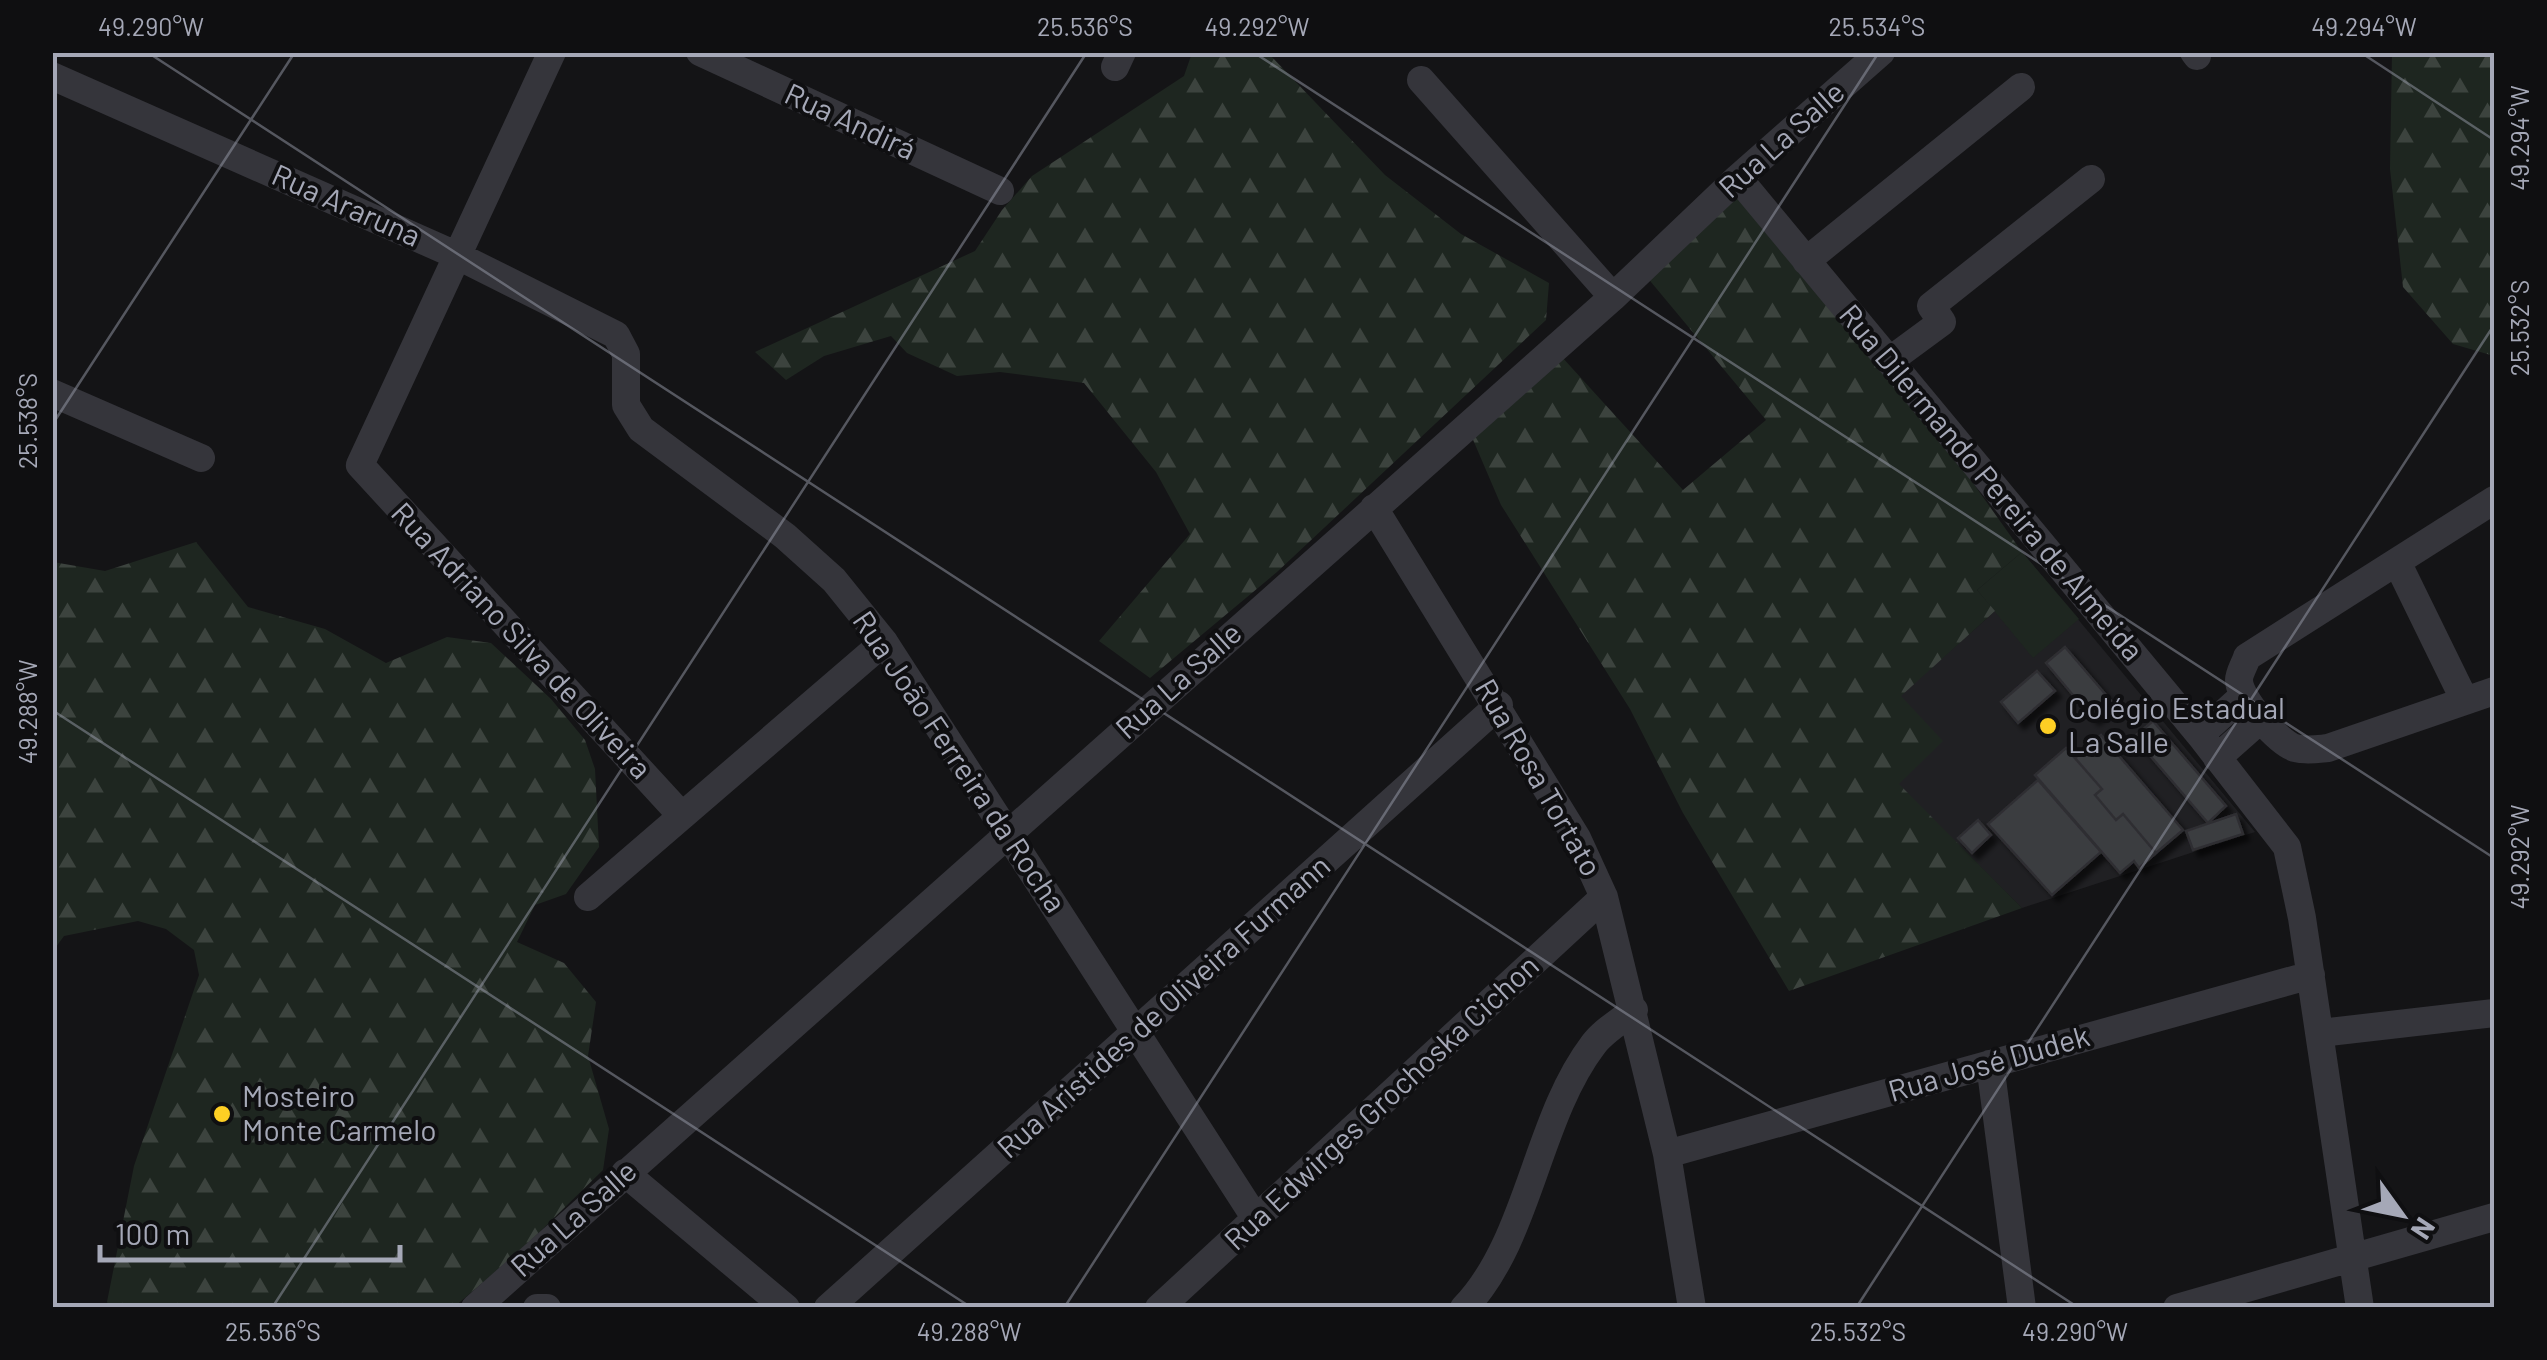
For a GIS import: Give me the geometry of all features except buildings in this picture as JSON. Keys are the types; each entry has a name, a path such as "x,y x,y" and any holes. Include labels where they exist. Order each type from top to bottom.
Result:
{"street":[{"path":"456,254 552,52"},
{"name":"Rua Andirá","path":"700,52 1000,191"},
{"name":"Rua La Salle","path":"476,1308 1612,297 1880,52"},
{"name":"Rua Araruna","path":"52,76 456,254 616,335 626,354"},
{"path":"1421,80 1612,297"},
{"path":"1806,261 2022,87"},
{"name":"Rua Dilermando Pereira de Almeida","path":"1738,178 2200,735 2287,846 2311,975 2360,1308"},
{"path":"1889,361 1942,322 1931,306 2091,179"},
{"name":"Rua Adriano Silva de Oliveira","path":"456,254 360,466 682,816"},
{"name":"Rua João Ferreira da Rocha","path":"626,354 626,406 641,429 785,536 834,580 884,642 1256,1219"},
{"path":"52,393 201,458"},
{"path":"2493,503 2247,657 2239,678 2243,696 2261,720 2292,747 2309,750 2328,748 2494,690"},
{"name":"Rua Rosa Tortato","path":"1374,508 1577,838 1604,897 1667,1154 1692,1308"},
{"path":"2398,564 2465,701"},
{"path":"588,897 884,642"},
{"path":"2200,735 2243,696"},
{"name":"Rua Aristides de Oliveira Furmann","path":"828,1308 1498,706"},
{"path":"2217,758 2261,720"},
{"name":"Rua Edwirges Grochoska Cichon","path":"1159,1308 1604,897"},
{"name":"Rua José Dudek","path":"1667,1154 2311,975"},
{"path":"1464,1308 1477,1295 1504,1245 1564,1096 1594,1043 1634,1010"},
{"path":"2320,1033 2494,1013"},
{"path":"1990,1064 2022,1308"},
{"path":"626,1173 786,1308"},
{"path":"2177,1308 2494,1216"},
{"path":"537,1308 548,1308"}],"shaded area":[{"name":"Colégio Estadual La Salle","path":"2022,552 2255,832 2022,908 1898,784 1942,741 1900,696 1994,612"}],"green space":[{"path":"1192,53 1268,53 1385,175 1461,234 1549,283 1546,320 1277,572 1150,678 1099,641 1190,534 1156,472 1084,383 1000,372 957,376 907,353 891,336 824,356 786,380 755,352 975,251 1002,210 1032,176 1184,76"},
{"path":"2392,53 2494,53 2494,356 2453,344 2403,287 2390,169"},
{"path":"1739,195 1941,438 2022,552 1977,590 1995,611 1901,696 1943,741 1899,784 2022,908 1789,991 1683,813 1630,709 1501,505 1471,435 1561,356 1683,490 1766,420 1646,276"},
{"path":"196,542 248,607 325,629 386,663 447,637 491,643 551,699 585,740 595,769 599,847 566,894 535,905 517,942 564,963 596,1002 588,1056 609,1129 603,1170 519,1252 454,1307 110,1307 107,1302 134,1166 199,975 194,950 166,929 138,921 64,936 53,951 53,562 105,571"},
{"path":"2022,552 2079,619 2033,658 1977,590"}],"place":[{"name":"Colégio Estadual La Salle","path":"2048,726"},
{"name":"Mosteiro Monte Carmelo","path":"222,1114"}]}
